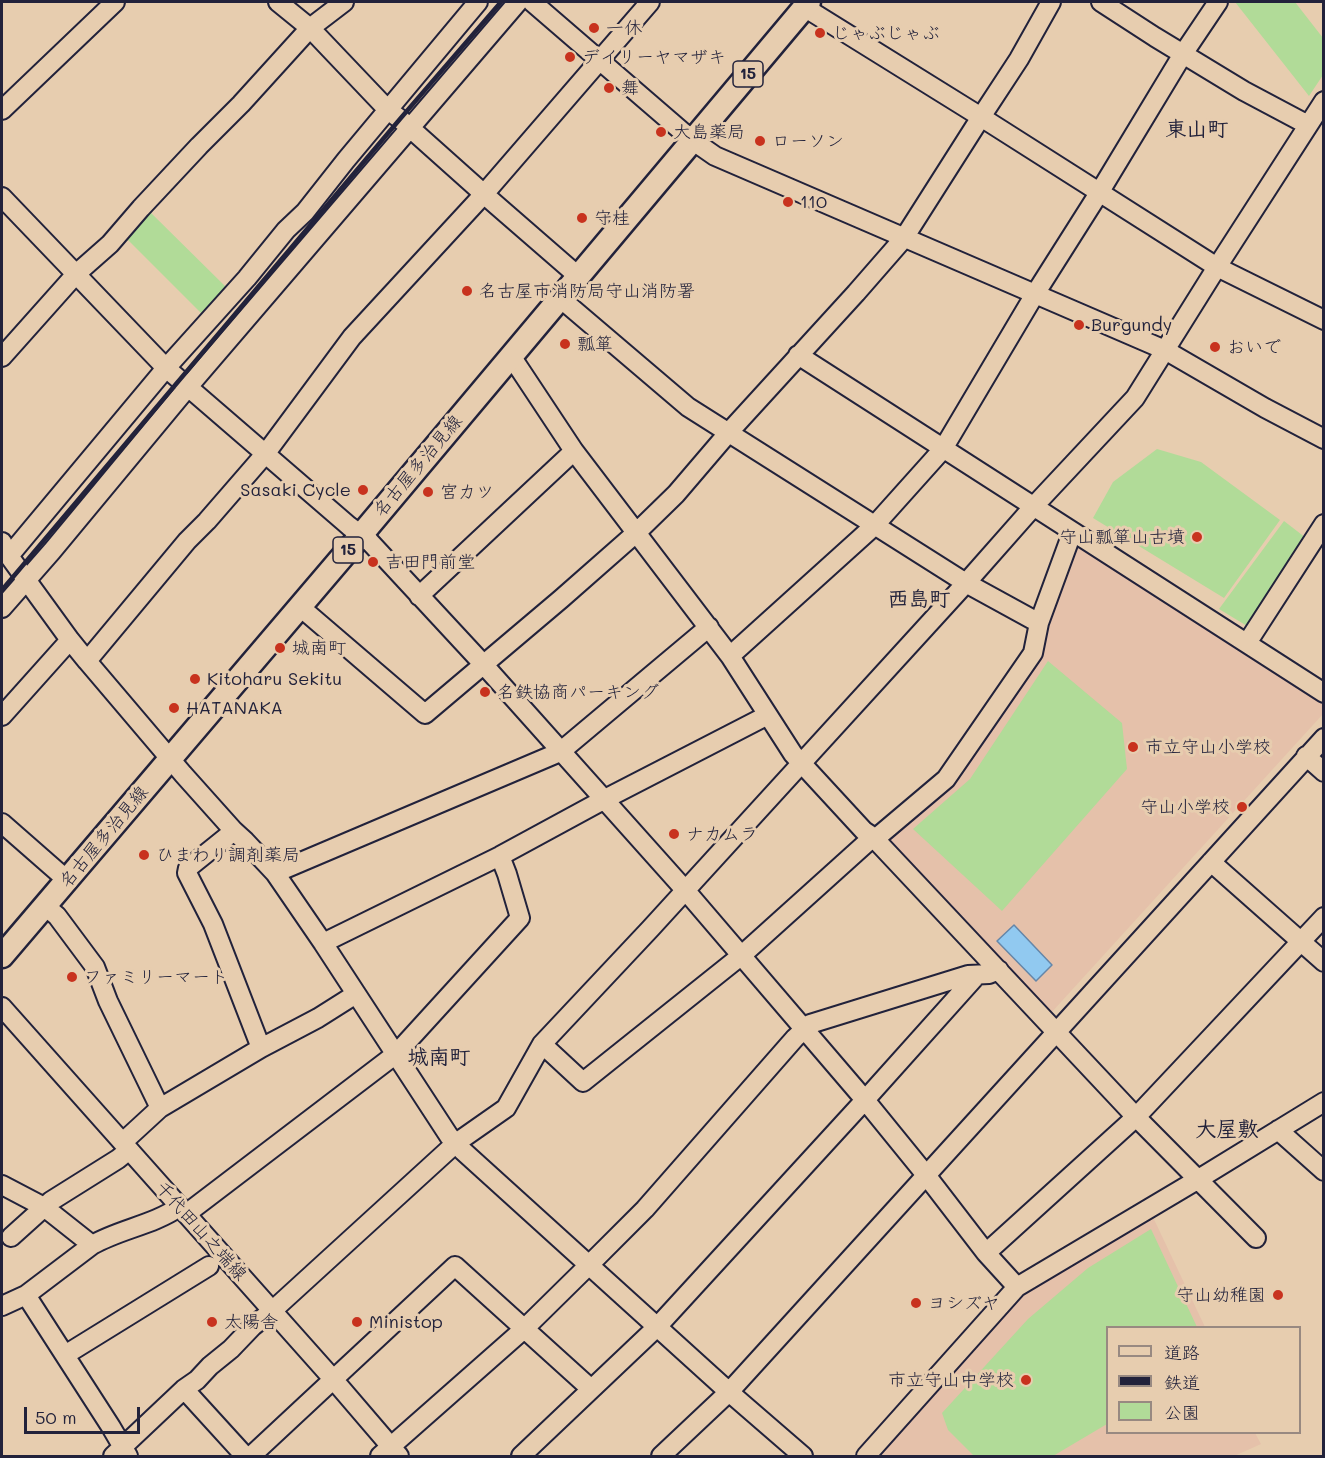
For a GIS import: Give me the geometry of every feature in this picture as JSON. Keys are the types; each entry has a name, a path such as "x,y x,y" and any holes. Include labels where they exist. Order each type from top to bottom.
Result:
{"main road":[{"name":"名古屋多治見線","path":"2,956 361,535 807,4"}],"street":[{"path":"2,110 115,2"},
{"path":"278,2 310,28 388,110 578,276"},
{"path":"2,357 76,274 110,244 310,28 344,2"},
{"path":"478,2 305,212 286,230 247,278 5,549 87,661 170,759 275,873 449,1136 657,1327 803,1456"},
{"path":"2,608 518,2"},
{"path":"532,2 692,140 715,156 1165,351 1323,439"},
{"path":"87,661 187,542 266,453 352,337 484,194 650,2"},
{"path":"299,606 425,714 636,533 676,494 729,432 856,293 904,237 1020,59 1051,2"},
{"path":"1101,2 1244,91 1308,126"},
{"path":"730,656 874,526 943,449 1035,294 1183,54 1218,2"},
{"path":"807,4 1217,267 1323,320"},
{"path":"26,1295 111,1427 121,1454 184,1389 197,1380 253,1326 456,1143 506,1108 542,1044 686,891 1034,506 1136,398 1323,101"},
{"path":"2,197 166,368 370,542 604,799 742,955 865,1100 986,1253 1017,1287"},
{"path":"560,298 688,407 966,583 1040,623"},
{"path":"798,356 1323,693"},
{"path":"510,357 574,452 730,656 801,764 864,831 874,838 1136,1117 1256,1238"},
{"path":"419,596 574,452"},
{"path":"1246,643 1323,524"},
{"path":"542,1044 583,1082 742,955 874,838 946,779 1033,653 1040,623 1072,533"},
{"path":"275,873 560,752 709,627"},
{"path":"2,716 70,640"},
{"path":"323,943 500,856 604,799 768,715"},
{"path":"661,1456 729,1392 1323,738"},
{"path":"1306,756 1323,772"},
{"path":"2,823 68,880"},
{"path":"234,831 188,868 187,873 213,924 261,1048"},
{"path":"2,1306 26,1295 102,1239 182,1211 396,1054 520,918 500,856"},
{"path":"1210,862 1323,962"},
{"path":"45,906 57,916 95,967 108,1001 160,1108"},
{"path":"986,1253 1136,1117 1323,917"},
{"path":"390,1453 524,1329 645,1209 795,1038 810,1024 968,975 989,974 999,970"},
{"path":"521,1456 657,1327 976,975"},
{"path":"11,1237 51,1201 118,1159 126,1146 160,1108 356,994"},
{"name":"千代田山之端線","path":"2,1006 333,1379 390,1453"},
{"path":"866,1456 1017,1287 1323,1102"},
{"path":"1278,1130 1323,1171"},
{"path":"2,1185 44,1207 92,1245"},
{"path":"65,1355 209,1266"},
{"path":"251,1456 455,1266 591,1389"},
{"path":"184,1389 245,1456"}],"shaded area":[{"name":"市立守山小学校","path":"1079,544 1323,702 1323,714 1051,1013 886,838 1037,655"},
{"name":"市立守山中学校","path":"1151,1213 1205,1326 1106,1326 1106,1434 1256,1434 1261,1444 1234,1456 875,1456 1018,1299"}],"green space":[{"path":"1235,2 1295,2 1323,38 1323,75 1309,96"},
{"path":"147,209 228,289 204,316 124,236"},
{"path":"1157,449 1201,462 1280,520 1224,598 1093,518 1113,482"},
{"path":"1284,521 1306,538 1247,626 1219,609"},
{"path":"1048,661 1122,723 1127,769 1002,911 913,829 970,779"},
{"name":"市立守山中学校","path":"1151,1229 1197,1326 1106,1326 1106,1425 1053,1456 974,1456 948,1430 942,1413 1028,1319 1088,1268"}],"water":[{"path":"1014,925 1052,965 1036,981 997,941"}],"railway":[{"path":"2,590 501,2"}],"place":[{"name":"一休","path":"594,28"},
{"name":"じゃぶじゃぶ","path":"820,33"},
{"name":"デイリーヤマザキ","path":"570,57"},
{"name":"舞","path":"609,88"},
{"name":"大島薬局","path":"661,132"},
{"name":"ローソン","path":"760,141"},
{"name":"110","path":"788,202"},
{"name":"守桂","path":"582,218"},
{"name":"名古屋市消防局守山消防署","path":"467,291"},
{"name":"Burgundy","path":"1079,325"},
{"name":"瓢箪","path":"565,344"},
{"name":"おいで","path":"1215,347"},
{"name":"Sasaki Cycle","path":"363,490"},
{"name":"宮カツ","path":"428,492"},
{"name":"守山瓢箪山古墳","path":"1197,537"},
{"name":"吉田門前堂","path":"373,562"},
{"name":"城南町","path":"280,648"},
{"name":"Kitoharu Sekitu","path":"195,679"},
{"name":"名鉄協商パーキング","path":"485,692"},
{"name":"HATANAKA","path":"174,708"},
{"name":"市立守山小学校","path":"1133,747"},
{"name":"守山小学校","path":"1242,807"},
{"name":"ナカムラ","path":"674,834"},
{"name":"ひまわり調剤薬局","path":"144,855"},
{"name":"ファミリーマート","path":"72,977"},
{"name":"守山幼稚園","path":"1278,1295"},
{"name":"ヨシズヤ","path":"916,1303"},
{"name":"太陽舎","path":"212,1322"},
{"name":"Ministop","path":"357,1322"},
{"name":"市立守山中学校","path":"1026,1380"}],"district":[{"name":"東山町","path":"1197,130"},
{"name":"西島町","path":"919,600"},
{"name":"城南町","path":"439,1058"},
{"name":"大屋敷","path":"1227,1130"}]}
